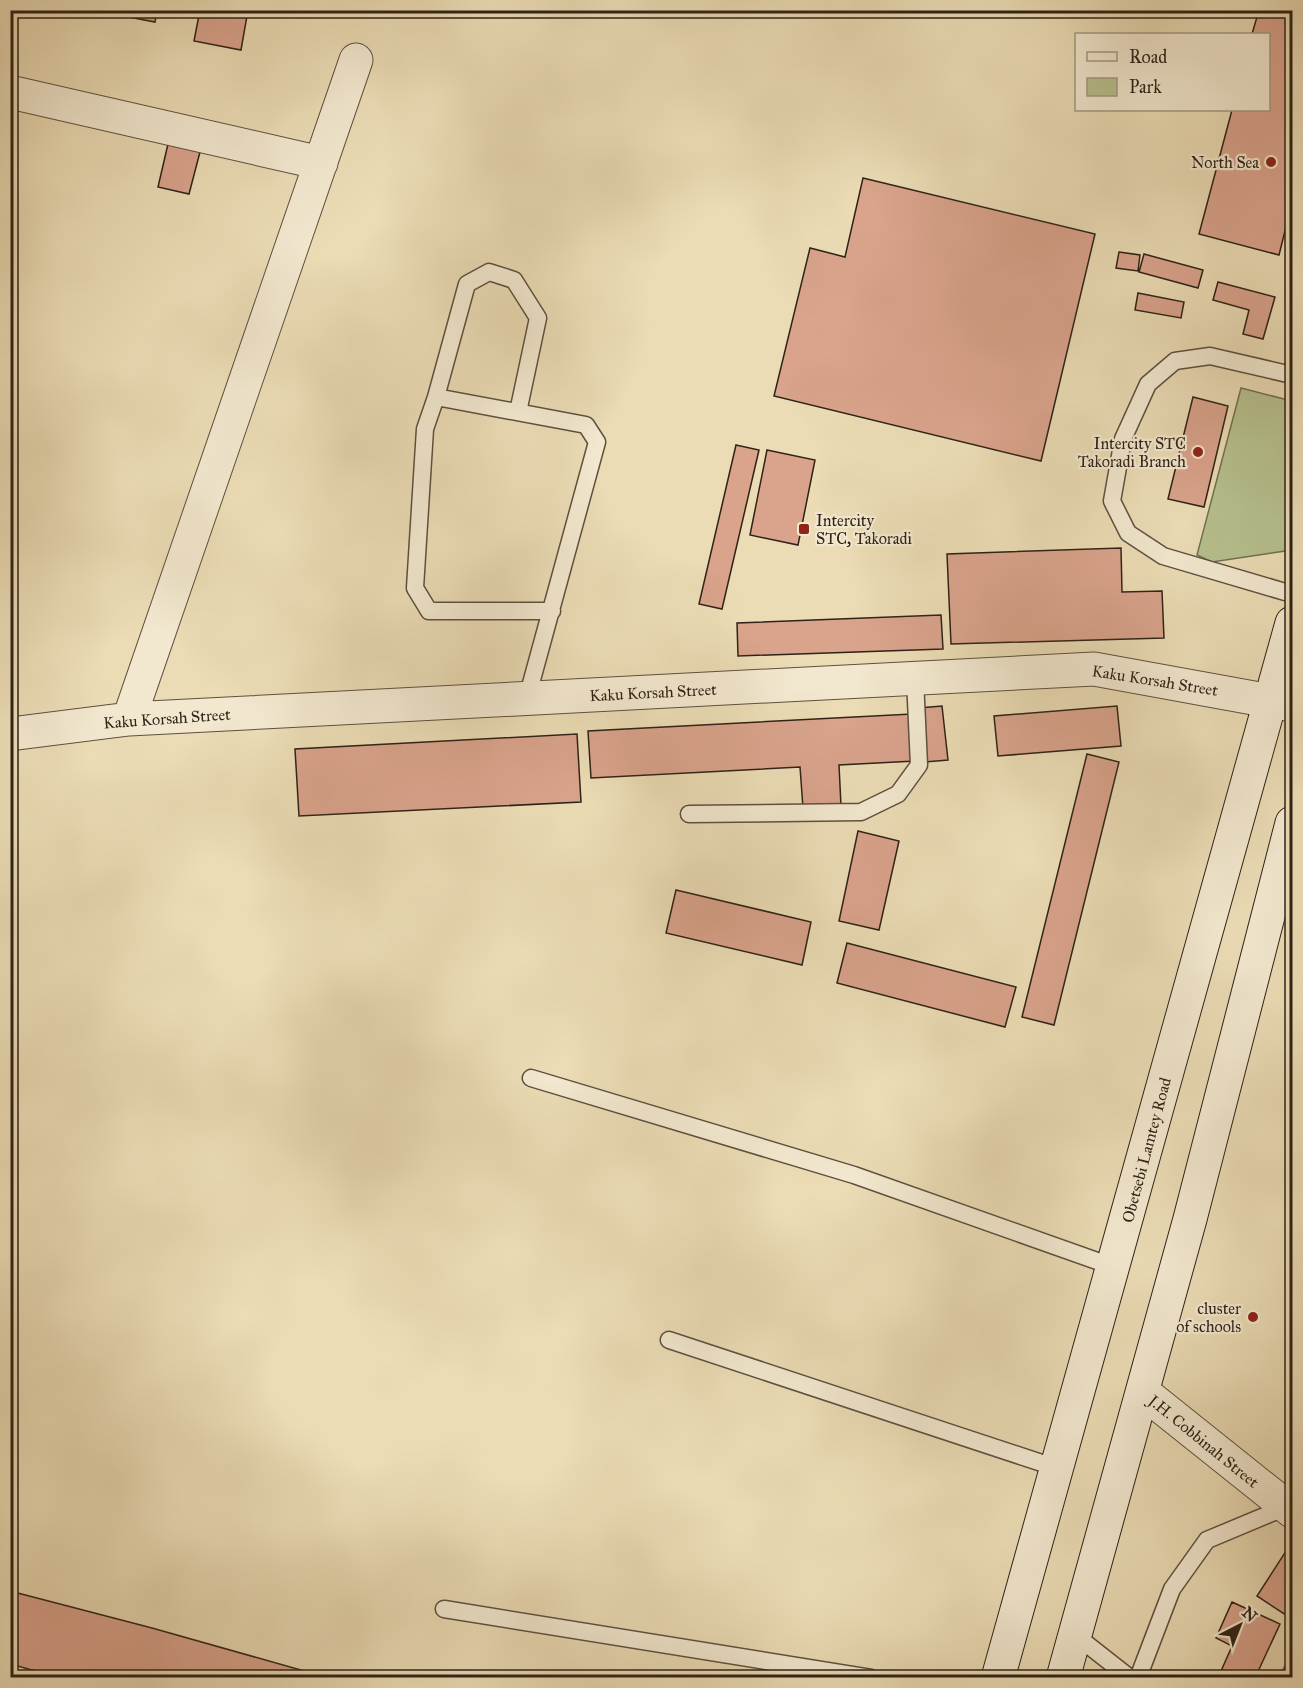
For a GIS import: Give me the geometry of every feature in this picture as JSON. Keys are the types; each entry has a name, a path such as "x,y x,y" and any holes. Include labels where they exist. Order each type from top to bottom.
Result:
{"street":[{"path":"129,719 356,60"},
{"path":"10,92 321,163"},
{"name":"Obetsebi Lamtey Road","path":"998,1677 1114,1267 1281,702 1293,623"},
{"name":"Kaku Korsah Street","path":"10,734 129,719 1094,669 1281,702"},
{"path":"1063,1677 1143,1392 1293,823"},
{"name":"J.H. Cobbinah Street","path":"1143,1392 1289,1509"}],"lane":[{"path":"518,412 538,318 514,280 489,272 467,284 425,429 415,588 429,611 552,611"},
{"path":"1293,375 1210,356 1175,361 1148,384 1127,429 1112,501 1128,533 1163,556 1293,594"},
{"path":"436,397 586,425 597,442 527,698"},
{"path":"689,814 861,812 898,794 919,765 915,679"},
{"path":"531,1078 854,1175 1114,1267"},
{"path":"669,1341 1057,1468"},
{"path":"1138,1677 1172,1589 1207,1540 1289,1509"},
{"path":"444,1609 871,1677"},
{"path":"1074,1634 1130,1677"}],"green space":[{"path":"1241,388 1292,401 1292,550 1212,562 1197,555"}],"building":[{"path":"109,10 157,10 155,22 108,13"},
{"path":"200,10 248,10 241,50 194,41"},
{"path":"1259,10 1272,10 1292,16 1292,203 1279,255 1199,234 1232,111 1270,111 1270,33 1252,33"},
{"path":"168,144 200,152 189,194 158,187"},
{"path":"863,178 1095,234 1041,461 774,396 810,248 845,257"},
{"path":"1119,252 1140,255 1138,271 1116,268"},
{"path":"1144,254 1203,270 1198,288 1139,272"},
{"path":"1218,282 1275,297 1263,339 1243,334 1249,310 1213,300"},
{"path":"1138,293 1184,302 1181,318 1135,310"},
{"name":"Intercity STC Takoradi Branch","path":"1193,397 1228,406 1204,507 1168,499"},
{"path":"736,445 759,450 722,609 699,604"},
{"path":"767,450 815,460 798,545 750,535"},
{"path":"1121,548 1122,592 1162,591 1164,638 951,644 947,554"},
{"path":"941,615 943,649 738,656 737,623"},
{"path":"942,706 948,760 925,762 919,708"},
{"path":"1117,706 1121,746 998,756 994,716"},
{"path":"912,714 915,761 839,765 841,806 803,808 800,767 591,778 588,731"},
{"path":"577,734 581,802 299,816 295,749"},
{"path":"1087,754 1119,762 1054,1025 1022,1017"},
{"path":"858,831 899,841 879,930 839,921"},
{"path":"676,890 811,922 802,965 666,933"},
{"path":"847,943 1016,987 1005,1027 837,983"},
{"path":"1288,1548 1292,1551 1292,1619 1257,1596"},
{"path":"10,1591 329,1678 61,1678 10,1664"},
{"path":"1232,1602 1280,1624 1255,1678 1218,1678 1232,1646 1216,1638"}],"waterway":[{"path":"1282,1678 1292,1661"}],"place":[{"name":"North Sea","path":"1271,162"},
{"name":"Intercity STC Takoradi Branch","path":"1198,452"},
{"name":"Intercity STC, Takoradi","path":"804,529"},
{"name":"cluster of schools","path":"1253,1317"}]}
